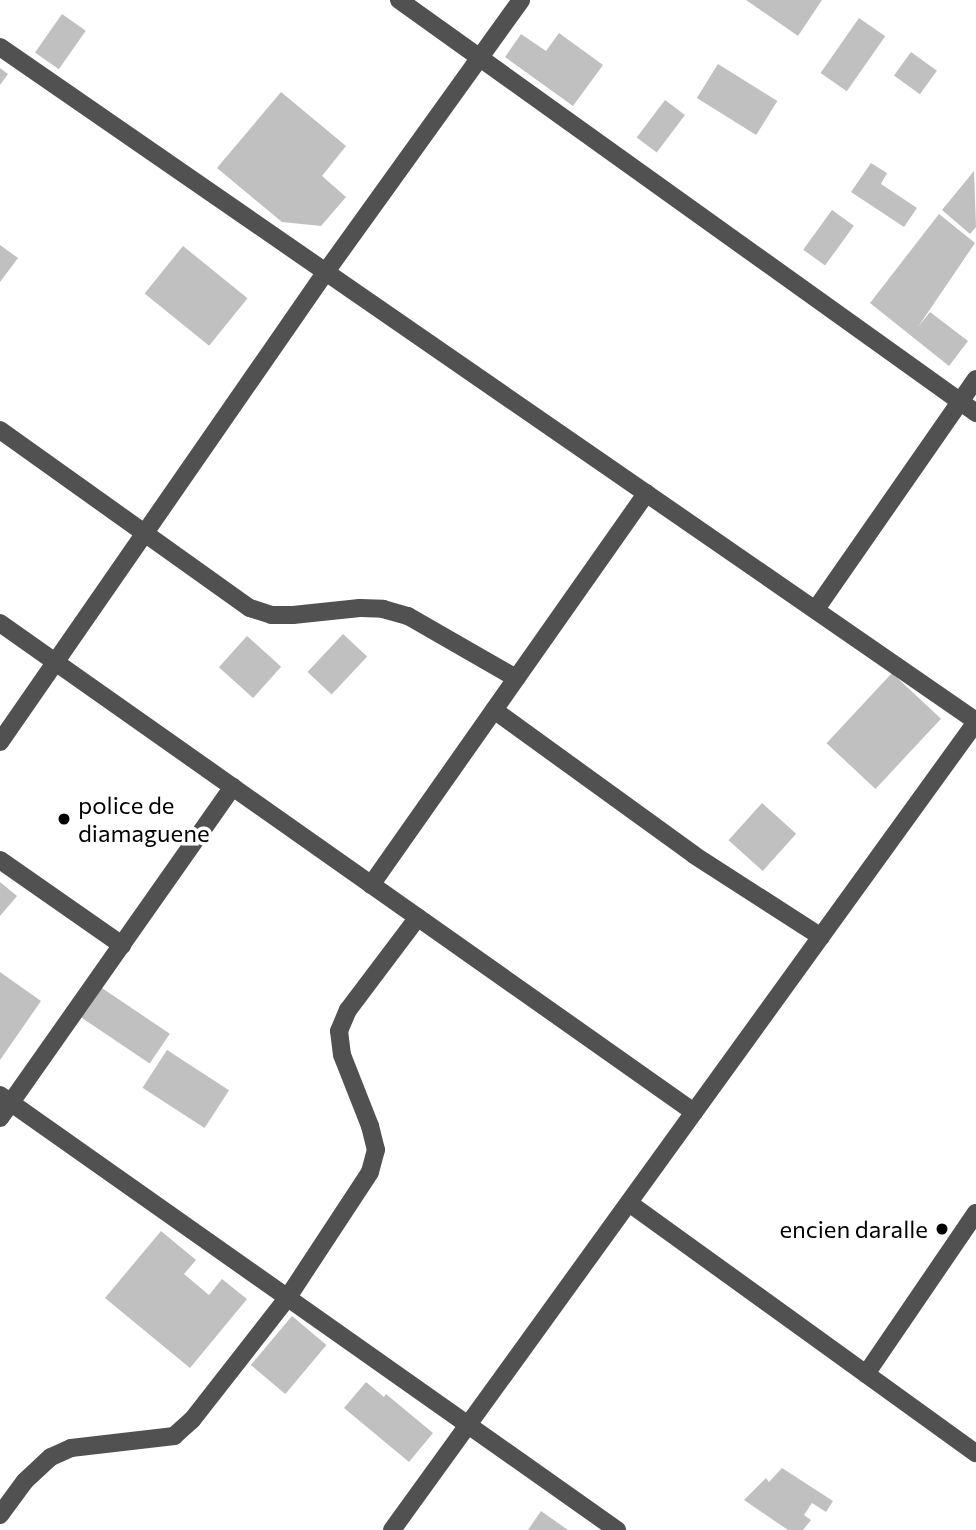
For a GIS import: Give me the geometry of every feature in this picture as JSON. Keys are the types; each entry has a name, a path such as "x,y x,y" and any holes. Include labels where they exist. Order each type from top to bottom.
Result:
{"street":[{"path":"399,0 976,413"},
{"path":"0,742 325,273 520,0"},
{"path":"0,47 976,721 392,1530"},
{"path":"816,609 976,379"},
{"path":"0,430 250,608 282,615 360,607 383,609 408,616 516,678"},
{"path":"371,885 646,493"},
{"path":"0,623 694,1112"},
{"path":"494,710 694,855 821,937"},
{"path":"0,1118 6,1099 122,945 233,787"},
{"path":"0,860 122,945"},
{"path":"0,1515 25,1480 51,1457 61,1452 71,1448 174,1436 192,1420 288,1297 370,1172 376,1150 370,1126 342,1055 339,1031 348,1010 418,917"},
{"path":"6,1099 617,1530"},
{"path":"629,1203 976,1454"},
{"path":"866,1374 976,1213"}],"building":[{"path":"746,0 822,0 798,36"},
{"path":"62,14 86,31 59,69 35,53"},
{"path":"859,18 885,36 847,91 821,73"},
{"path":"559,33 603,65 573,106 505,57 521,34 546,51"},
{"path":"911,52 937,71 920,94 894,75"},
{"path":"718,64 777,101 756,135 697,98"},
{"path":"0,68 8,74 0,85"},
{"path":"281,92 346,146 322,176 346,197 321,226 282,222 217,168"},
{"path":"665,100 685,115 657,153 637,138"},
{"path":"871,163 887,173 881,184 917,208 904,227 851,192"},
{"path":"974,171 976,227 970,234 942,210"},
{"path":"832,210 854,226 825,266 803,250"},
{"path":"939,214 975,243 918,327 930,312 968,341 949,366 870,303"},
{"path":"0,245 18,258 0,282"},
{"path":"183,246 248,298 209,346 145,293"},
{"path":"343,634 367,657 332,695 308,672"},
{"path":"247,636 281,667 253,698 219,667"},
{"path":"892,673 941,719 876,789 827,743"},
{"path":"762,803 796,834 763,871 729,840"},
{"path":"0,882 17,896 0,916"},
{"path":"0,972 41,1001 0,1060"},
{"path":"96,984 170,1034 150,1064 76,1014"},
{"path":"167,1050 229,1090 205,1128 142,1088"},
{"path":"161,1231 196,1260 184,1274 209,1295 222,1279 247,1299 190,1368 105,1298"},
{"path":"292,1316 326,1345 285,1394 251,1365"},
{"path":"366,1382 384,1397 386,1394 433,1433 409,1462 344,1408"},
{"path":"782,1468 833,1501 826,1512 812,1503 804,1515 811,1520 803,1530 788,1530 744,1500 766,1478 769,1482"},
{"path":"541,1511 568,1530 528,1530"}],"place":[{"name":"police de diamaguene","path":"64,819"},
{"name":"encien daralle","path":"942,1229"}]}
